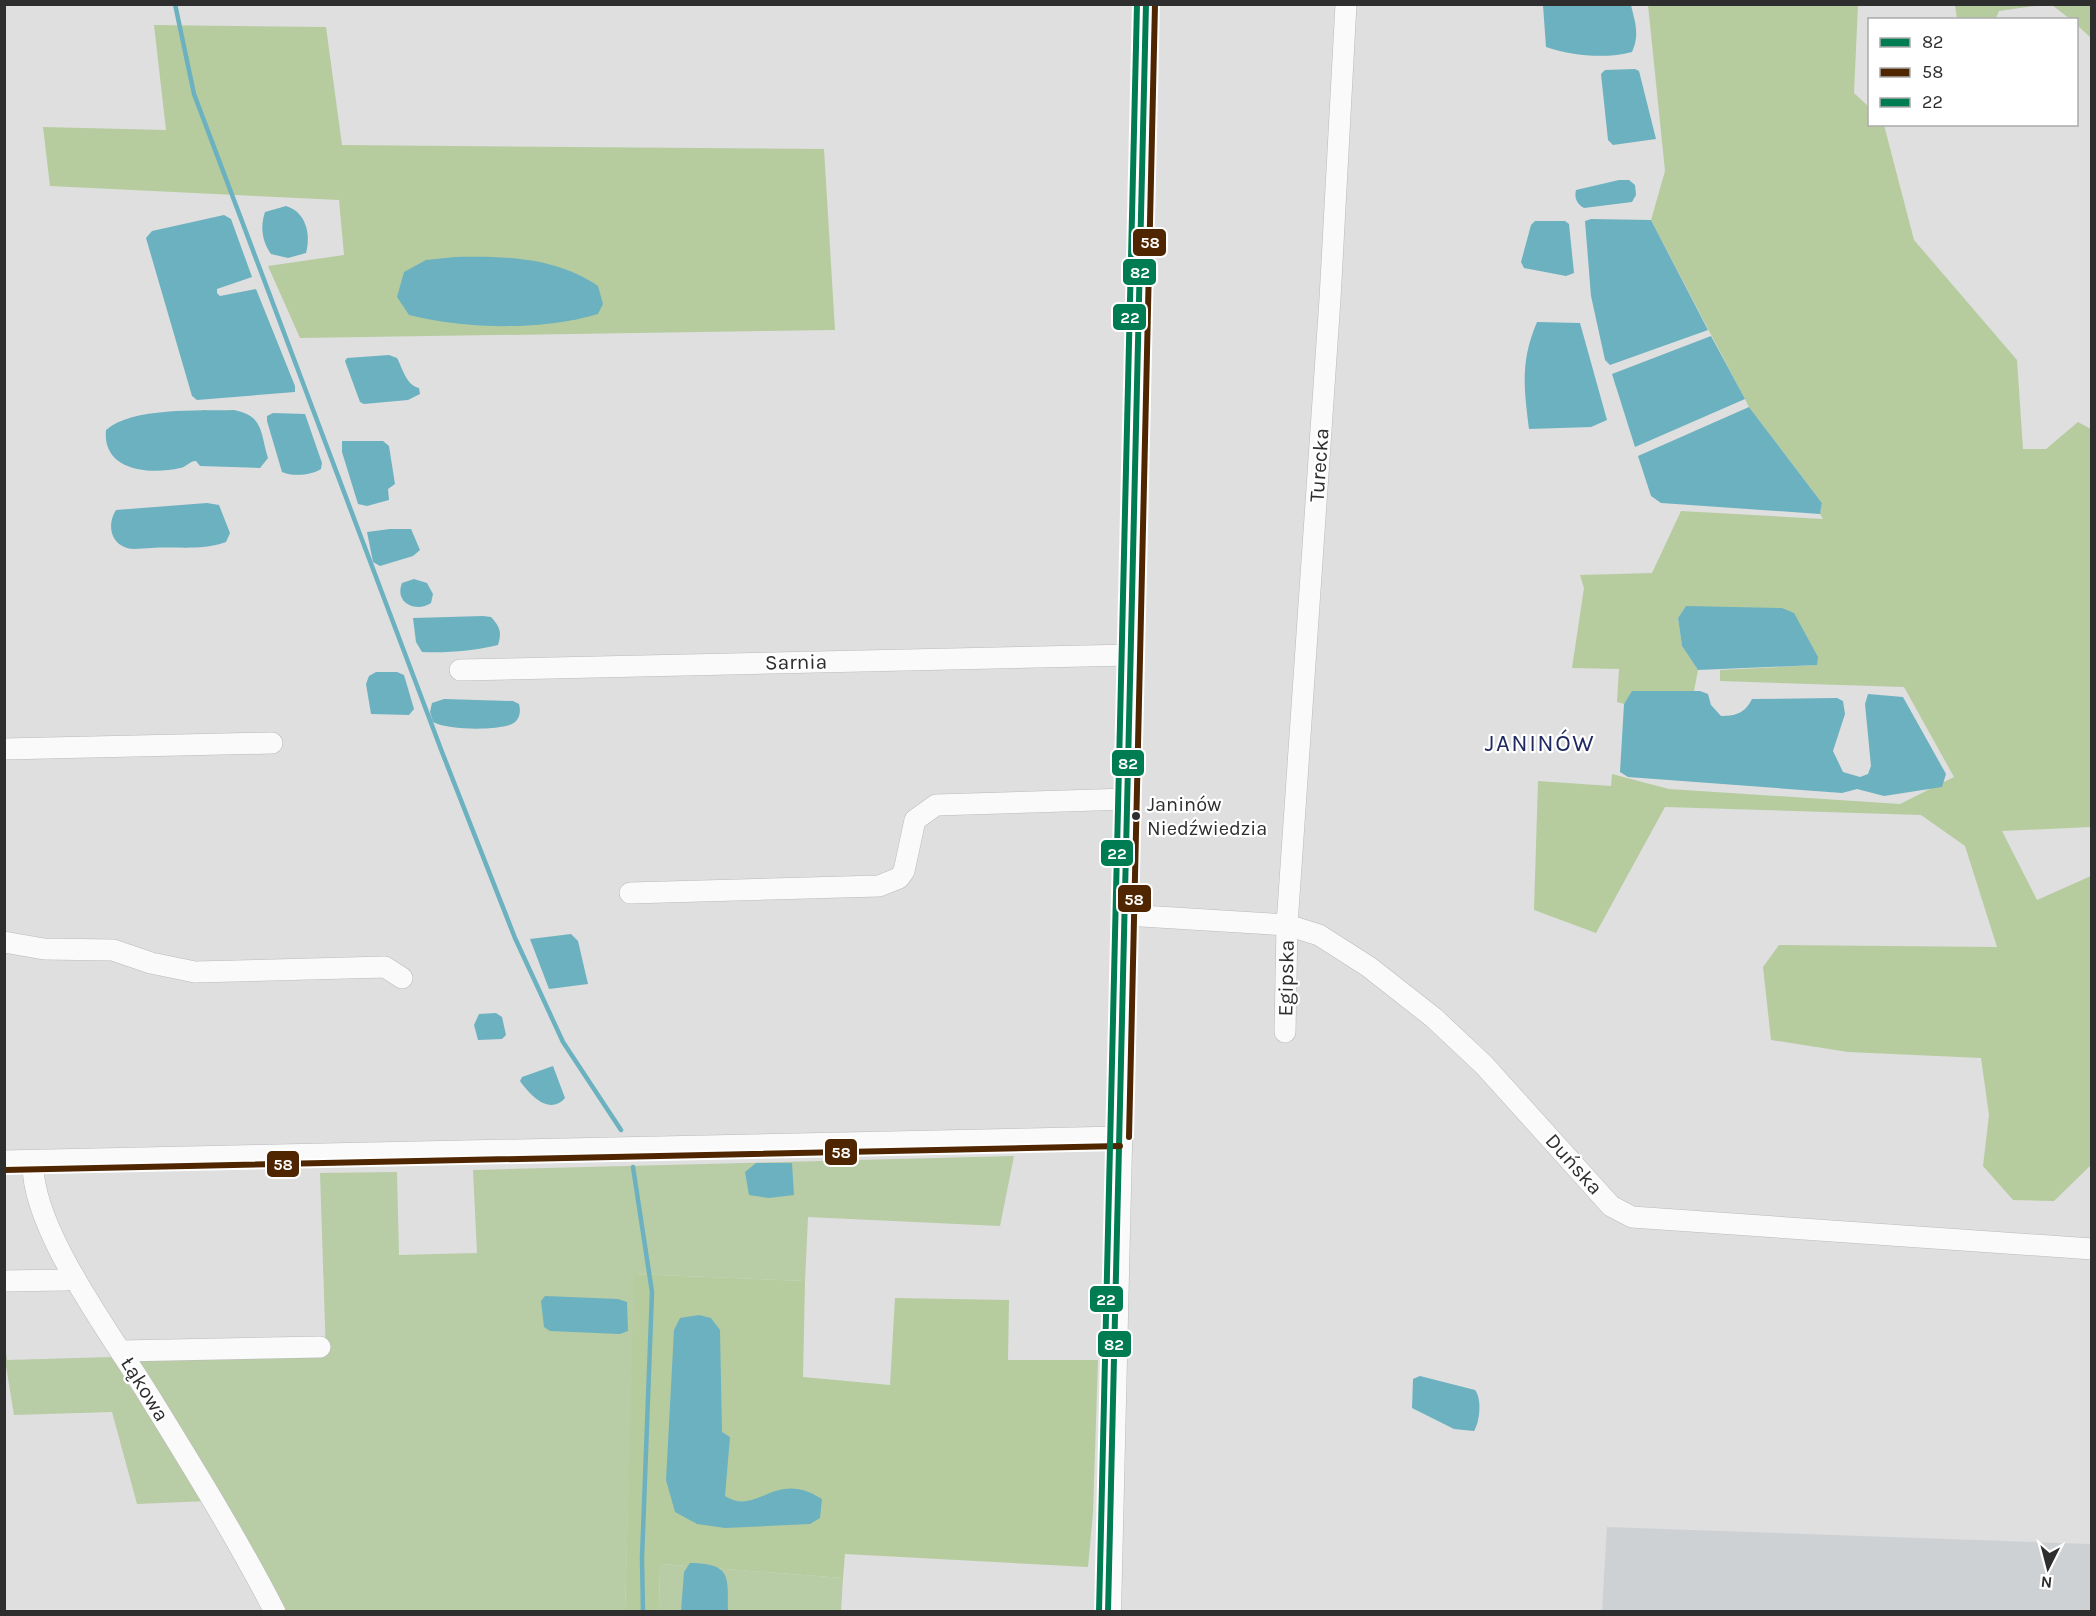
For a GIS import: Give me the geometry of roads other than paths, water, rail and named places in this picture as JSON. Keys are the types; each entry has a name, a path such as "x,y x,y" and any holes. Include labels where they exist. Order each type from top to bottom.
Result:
{"main road":[{"path":"1108,1611 1146,4"}],"street":[{"name":"Turecka","path":"1287,925 1329,323 1346,4"},
{"name":"Sarnia","path":"460,670 1131,655"},
{"path":"4,749 273,743"},
{"path":"630,893 879,886 900,878 904,871 915,820 936,805 1128,799"},
{"name":"Duńska","path":"1125,915 1287,925 1319,934 1369,967 1434,1017 1484,1065 1599,1193 1621,1213 1647,1220 2091,1250"},
{"name":"Egipska","path":"1285,1032 1287,925"},
{"path":"4,942 44,949 112,950 151,963 195,972 385,967 402,978"},
{"path":"4,1161 1120,1137"},
{"name":"Łąkowa","path":"33,1161 32,1179 36,1199 74,1277 238,1539 275,1611"},
{"path":"4,1281 65,1280 74,1277"},
{"path":"121,1352 320,1347"}],"water":[{"path":"1543,5 1631,5 1636,34 1632,52 1589,55 1567,53 1546,47"},
{"path":"1635,69 1639,71 1656,139 1613,145 1608,140 1601,74 1605,70"},
{"path":"1619,180 1629,180 1635,185 1636,195 1632,202 1584,208 1575,196 1576,190"},
{"path":"286,206 302,218 308,238 306,253 288,258 271,254 262,228 265,212"},
{"path":"224,215 231,219 252,277 217,289 217,293 220,296 256,289 295,386 295,392 197,400 192,396 146,238 152,231"},
{"path":"1591,219 1651,220 1708,330 1610,365 1605,360 1591,296 1585,221"},
{"path":"1535,221 1565,221 1569,224 1574,273 1566,276 1524,268 1521,262 1531,225"},
{"path":"455,257 511,258 565,269 598,286 603,304 598,314 553,323 529,325 454,323 409,315 397,297 404,272 426,260"},
{"path":"1537,322 1580,323 1607,420 1591,427 1529,429 1525,375 1528,350"},
{"path":"1711,336 1745,399 1635,447 1612,374"},
{"path":"389,355 397,358 408,380 419,388 420,394 408,400 364,404 360,402 345,361 347,358"},
{"path":"1749,407 1822,503 1820,514 1661,503 1651,496 1638,456"},
{"path":"234,410 251,416 259,426 268,458 260,468 200,466 196,461 168,470 142,470 120,462 112,454 107,444 106,430 132,417 167,412"},
{"path":"273,413 305,414 322,463 321,469 302,475 282,472 267,421 267,416"},
{"path":"342,441 383,441 389,446 395,484 388,489 389,500 367,506 358,504 342,452"},
{"path":"207,503 219,505 230,533 226,542 198,547 133,549 121,546 112,532 113,515 116,510"},
{"path":"411,529 420,550 413,556 380,566 373,562 367,532"},
{"path":"414,579 427,583 433,594 431,603 419,607 404,601 400,590 402,583"},
{"path":"1686,606 1782,608 1794,613 1818,657 1817,665 1698,670 1682,646 1678,618"},
{"path":"491,617 498,627 500,637 498,645 460,651 422,652 416,642 413,618"},
{"path":"376,672 397,672 404,675 414,709 409,715 371,714 366,684 369,676"},
{"path":"1632,691 1700,691 1708,694 1711,705 1721,716 1739,713 1752,699 1837,698 1843,701 1845,714 1833,751 1843,772 1860,777 1868,774 1871,766 1865,704 1868,694 1903,697 1946,774 1942,787 1884,796 1857,789 1842,793 1628,777 1620,772 1624,704"},
{"path":"444,699 513,701 519,704 520,710 517,720 505,726 484,729 449,727 433,722 430,712 432,703"},
{"path":"571,934 578,941 588,984 549,989 530,939"},
{"path":"496,1013 502,1017 506,1035 502,1039 478,1040 474,1025 479,1014"},
{"path":"553,1066 565,1098 553,1105 540,1102 520,1081 522,1077"},
{"path":"756,1163 792,1163 794,1195 769,1198 749,1195 745,1172"},
{"path":"545,1296 618,1299 627,1302 628,1331 620,1334 550,1331 544,1327 541,1301"},
{"path":"699,1315 711,1318 720,1330 722,1432 730,1437 725,1496 737,1501 747,1501 779,1490 791,1488 805,1491 822,1499 820,1518 810,1524 725,1528 697,1524 675,1512 666,1480 674,1330 680,1318"},
{"path":"1420,1376 1475,1390 1479,1399 1479,1410 1478,1422 1474,1431 1454,1429 1412,1408 1413,1379"},
{"path":"690,1563 713,1566 724,1574 728,1588 728,1611 681,1611 684,1572"}],"waterway":[{"path":"175,4 194,94 442,752 515,938 563,1042 621,1130"},
{"path":"633,1167 652,1292 642,1558 643,1612"}],"place":[{"name":"Janinów Niedźwiedzia","path":"1136,816"}],"district":[{"name":"JANINÓW","path":"1540,743"}]}
